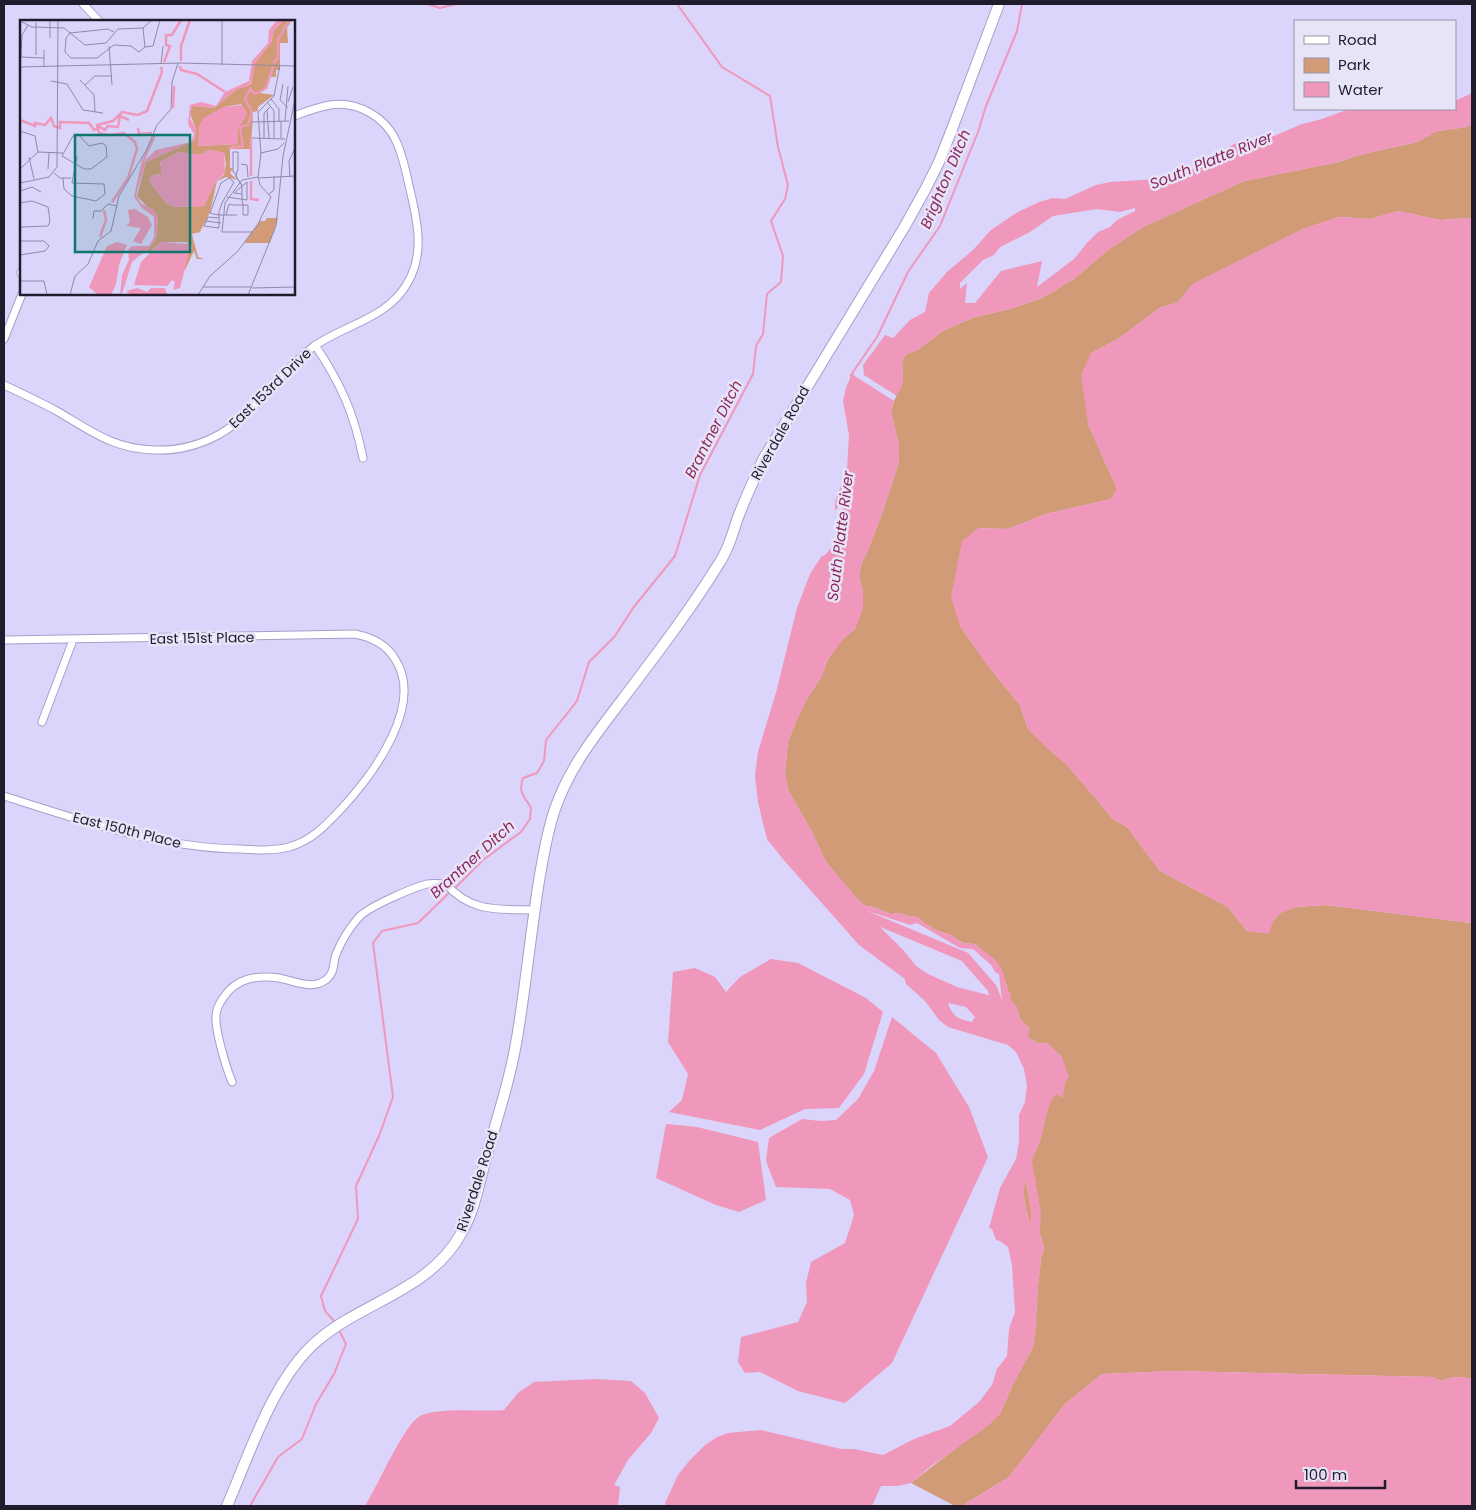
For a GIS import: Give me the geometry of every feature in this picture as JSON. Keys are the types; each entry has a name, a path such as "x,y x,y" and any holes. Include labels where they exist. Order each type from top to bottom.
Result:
{"street":[{"path":"83,4 97,20"},
{"name":"Riverdale Road","path":"227,1506 274,1399 286,1378 310,1348 338,1326 398,1293 431,1272 450,1252 463,1231 472,1207 518,1035 534,910 549,828 565,783 592,740 681,620 721,560 746,496 764,458 904,226 939,162 999,4"},
{"name":"East 153rd Drive","path":"4,385 115,444 139,449 162,450 177,448 208,440 229,428 315,345 375,316 385,309 399,296 408,284 415,265 418,246 418,229 403,161 394,138 382,122 374,116 352,106 332,105 295,116"},
{"path":"4,339 22,295"},
{"path":"315,345 334,374 350,407 357,428 363,458"},
{"name":"East 151st Place","path":"4,640 354,634 375,640 393,655"},
{"path":"42,722 73,640"},
{"name":"East 150th Place","path":"4,796 128,833 179,844 254,850 280,849 300,843 325,826 359,789 390,740 398,718 403,691 400,668 393,655"},
{"path":"232,1082 225,1063 216,1018 217,1008 229,990 238,982 253,978 281,978 308,985 326,980 334,972 337,952 360,916 374,907 424,885 434,883 446,884 454,893 485,909 534,910"}],"green space":[{"path":"1472,124 1472,219 1440,220 1398,211 1371,219 1339,217 1303,229 1193,284 1177,303 1161,307 1118,339 1091,353 1088,424 1117,489 1111,499 1046,514 1008,529 978,528 960,626 989,667 1020,705 1028,729 1068,766 1113,819 1127,827 1160,871 1228,907 1247,931 1273,921 1280,913 1295,907 1326,905 1472,923 1472,1380 1461,1377 1441,1381 1433,1377 1175,1371 1102,1374 1065,1404 1009,1477 962,1506 955,1506 911,1483 1000,1414 1012,1386 1033,1347 1038,1285 1044,1248 1039,1231 1036,1239 1031,1237 1024,1188 1027,1173 1041,1137 1050,1103 1056,1093 1062,1097 1062,1057 1046,1042 1038,1043 1027,1036 1030,1029 1020,1019 1016,1006 1010,1000 1007,986 992,958 975,944 963,943 951,935 938,931 924,923 918,917 900,913 891,914 866,906 857,899 826,862 811,830 788,790 785,773 788,741 798,717 822,676 826,663 835,648 855,629 863,592 859,576 861,565 883,511 899,462 899,445 891,412 903,382 902,363 905,355 919,349 941,332 975,317 1010,309 1042,298 1074,279 1109,249 1143,227 1244,181 1339,162 1359,155 1417,142 1437,131 1467,127"}],"water":[{"path":"1472,93 1472,124 1467,127 1437,131 1417,142 1359,155 1339,162 1244,181 1143,227 1109,249 1074,279 1042,298 1010,309 975,317 941,332 919,349 905,355 902,363 903,382 897,396 864,375 863,365 885,335 893,338 910,320 925,312 929,293 947,272 973,250 991,230 1016,213 1039,202 1053,198 1065,199 1096,185 1110,182 1174,178 1186,173 1234,144 1260,137 1274,136 1302,124 1346,110 1456,110 1456,101","holes":["1135,208 1135,211 1117,220 1110,227 1098,232 1074,259 1037,287 1042,261 1001,271 975,303 965,303 967,283 960,289 960,283 983,260 994,255 1000,247 1030,232 1053,216 1097,209 1120,212"]},
{"path":"1398,211 1440,220 1472,219 1472,923 1326,905 1295,907 1280,913 1273,921 1269,934 1247,931 1228,907 1160,871 1127,827 1113,819 1068,766 1028,729 1020,705 989,667 960,626 951,597 962,541 978,528 1008,529 1046,514 1111,499 1117,489 1088,424 1081,375 1091,353 1118,339 1161,307 1177,303 1193,284 1303,229 1339,217 1371,219"},
{"path":"850,373 894,401 891,412 899,445 899,462 883,511 861,565 859,576 863,592 863,609 855,629 844,638 826,662 822,676 808,697 788,741 785,773 788,790 811,830 826,862 857,899 866,906 891,914 900,913 918,917 938,931 951,935 963,943 975,944 990,955 1001,968 1011,995 1010,1000 1016,1006 1020,1019 1030,1029 1027,1036 1038,1043 1046,1042 1062,1057 1069,1077 1065,1083 1063,1097 1056,1094 1050,1104 1041,1137 1027,1173 1024,1188 1031,1237 1036,1239 1038,1230 1044,1248 1038,1285 1033,1347 1012,1386 1000,1414 988,1426 930,1467 911,1483 897,1486 881,1486 872,1506 666,1506 665,1503 678,1475 690,1460 705,1445 717,1437 728,1433 761,1430 841,1449 854,1449 883,1455 914,1439 950,1426 979,1402 992,1385 997,1369 1007,1356 1009,1329 1015,1312 1012,1265 1008,1247 996,1240 992,1229 989,1228 1000,1188 1016,1159 1019,1142 1019,1115 1025,1102 1027,1085 1024,1069 1016,1052 1008,1045 948,1027 939,1020 925,1001 906,984 905,979 859,945 767,839 758,802 755,776 758,752 777,689 797,608 810,574 821,557 836,542 842,523 843,505 835,511 835,502 847,469 849,435 843,401","holes":["868,911 910,925 917,923 960,948 973,949 999,974 1002,1001 992,996 957,987 928,974 916,966","948,1003 966,1007 975,1017 972,1022 957,1017"]},
{"path":"771,959 798,963 866,998 883,1012 864,1074 839,1108 805,1109 760,1130 669,1112 682,1100 688,1074 668,1042 673,972 695,968 715,977 726,992 740,977"},
{"path":"892,1017 936,1053 969,1107 988,1157 892,1363 845,1403 798,1391 760,1372 745,1373 738,1362 741,1337 798,1322 807,1302 806,1283 811,1262 845,1243 854,1215 850,1200 830,1189 776,1187 766,1161 769,1138 802,1119 836,1120 858,1099 874,1071"},
{"path":"666,1124 697,1127 758,1142 766,1200 739,1212 716,1205 656,1178"},
{"path":"1175,1371 1433,1377 1441,1381 1461,1377 1468,1378 1472,1380 1472,1503 1470,1506 962,1506 1009,1477 1065,1404 1102,1374"},
{"path":"594,1379 631,1381 645,1393 659,1418 651,1433 628,1460 614,1485 620,1487 618,1506 365,1506 408,1429 422,1415 451,1410 504,1410 518,1393 534,1382"}],"waterway":[{"name":"Brantner Ditch","path":"427,4 440,8 456,4"},
{"name":"Brantner Ditch","path":"455,888 483,860 521,832 530,819 531,808 521,790 523,778 537,773 544,761 546,740 577,701 589,662 615,636 633,608 675,556 700,475 753,374 756,346 763,334 767,294 781,282 783,256 771,221 785,199 788,185 778,147 770,96 722,67 677,4"},
{"name":"Brighton Ditch","path":"852,376 877,337 908,272 940,226 1017,31 1022,4"},
{"name":"Brantner Ditch","path":"336,1323 325,1311 321,1296 358,1219 356,1186 379,1136 393,1097 373,943 382,931 418,923 451,891"},
{"name":"South Platte River","path":"862,914 965,957 992,988 1000,1009"},
{"name":"South Platte River","path":"1026,1156 1036,1213 1033,1251"},
{"name":"Brantner Ditch","path":"250,1506 278,1457 302,1439 316,1404 334,1374 346,1344 339,1330"}]}
